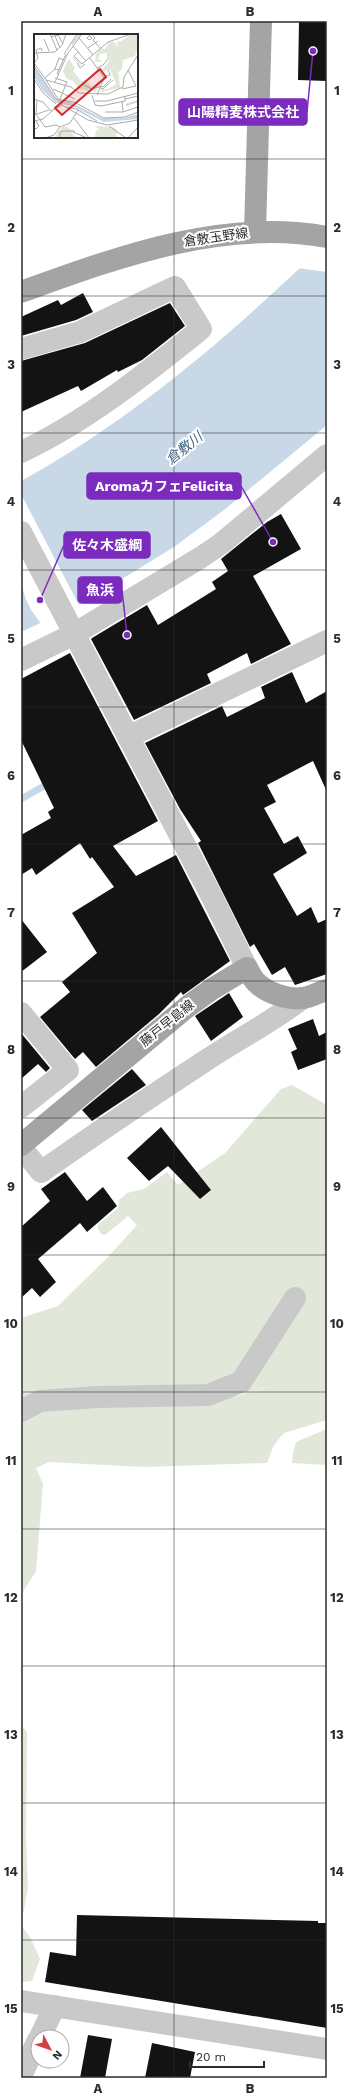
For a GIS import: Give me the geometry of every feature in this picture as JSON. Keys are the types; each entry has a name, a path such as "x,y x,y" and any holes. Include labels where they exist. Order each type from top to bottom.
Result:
{"main road":[{"name":"倉敷玉野線","path":"21,292 100,263 162,246 208,236 255,232 260,21"},
{"path":"255,232 322,236"},
{"path":"247,968 255,981 266,989 285,996 303,998 327,990"},
{"name":"藤戸早島線","path":"21,1146 187,1007 212,989 247,968"}],"street":[{"path":"21,349 80,332 175,287 201,329 137,380 54,435 21,452"},
{"path":"21,660 72,631 140,596 222,543 327,455"},
{"path":"21,532 212,897 247,968"},
{"path":"128,737 327,641"},
{"path":"21,1146 41,1172 127,1111 214,1055 275,1019 303,998"},
{"path":"21,1014 68,1070 21,1107"},
{"path":"21,1411 40,1401 98,1397 208,1395 241,1382 296,1298"},
{"path":"21,2001 327,2049"},
{"path":"44,2029 54,2006"},
{"path":"21,2076 30,2057"}],"shaded area":[{"path":"292,1085 327,1105 327,1420 284,1433 274,1445 267,1463 144,1467 49,1462 36,1468 43,1484 36,1571 21,1595 21,1418 42,1408 208,1404 276,1385 245,1393 205,1389 21,1404 21,1318 58,1306 108,1257 137,1225 128,1216 105,1235 101,1234 98,1229 98,1225 118,1208 119,1200 127,1193 144,1189 167,1172 178,1185 225,1153 281,1089"},
{"path":"327,1429 327,1465 292,1463 296,1442"},
{"path":"21,1725 27,1732 26,1839 28,1888 21,1925"},
{"path":"21,1925 30,1937 40,1959 32,1981 21,1982"}],"water":[{"name":"倉敷川","path":"327,242 327,425 224,510 174,547 81,604 21,632 21,481 63,457 104,430 182,372 256,308"}],"pier":[{"path":"326,240 327,272 297,268"},
{"path":"21,494 80,607 42,625 31,610 25,597 21,582"}],"building":[{"path":"299,21 327,21 327,81 298,80"},
{"path":"83,293 93,312 76,320 21,336 21,317 58,300 61,305"},
{"path":"170,303 185,326 142,360 118,372 117,370 81,391 78,386 21,412 21,361 85,343"},
{"path":"281,514 301,549 253,576 291,644 251,664 247,653 207,674 211,683 134,720 91,639 147,605 158,625 216,589 212,582 228,571 221,559 267,522"},
{"path":"70,653 158,821 113,846 136,876 176,855 230,961 183,995 181,992 159,1014 96,1067 83,1052 75,1059 40,1017 70,992 62,982 97,953 72,913 114,887 92,857 90,859 80,843 36,875 32,868 21,875 21,835 51,818 48,812 54,808 21,740 21,679"},
{"path":"292,672 306,703 327,691 327,792 313,761 267,785 276,802 264,808 284,844 298,836 307,853 273,874 297,916 311,907 318,923 327,919 327,974 295,985 285,967 272,975 254,944 250,947 198,843 201,841 180,809 145,743 222,706 227,717 265,698 261,687"},
{"path":"21,919 47,952 21,972"},
{"path":"229,993 243,1017 211,1041 195,1016"},
{"path":"313,1019 319,1036 327,1032 327,1059 298,1070 291,1052 297,1049 288,1029"},
{"path":"21,1033 50,1068 46,1072 38,1064 21,1079"},
{"path":"132,1069 146,1085 92,1121 82,1110"},
{"path":"161,1127 211,1190 200,1199 168,1166 149,1181 127,1158"},
{"path":"65,1172 87,1201 103,1187 117,1206 87,1232 80,1223 38,1259 56,1282 40,1297 32,1288 21,1298 21,1227 50,1201 41,1189"},
{"path":"77,1915 318,1921 318,1923 327,1923 327,2028 45,1982 50,1952 76,1956"},
{"path":"88,2035 112,2039 105,2078 80,2078"},
{"path":"152,2043 195,2052 190,2078 145,2078"}],"waterway":[{"path":"21,799 51,782"}],"place":[{"name":"山陽精麦株式会社","path":"313,51"},
{"name":"AromaカフェFelicita","path":"273,542"},
{"name":"佐々木盛綱","path":"40,600"},
{"name":"魚浜","path":"127,635"}]}
